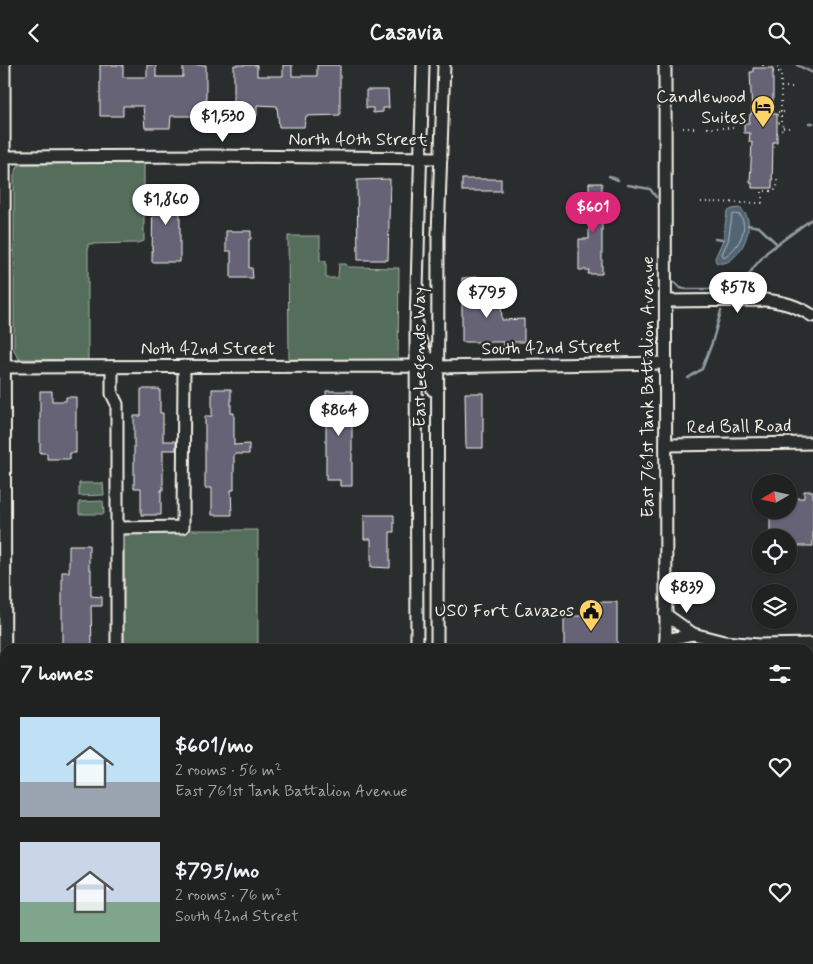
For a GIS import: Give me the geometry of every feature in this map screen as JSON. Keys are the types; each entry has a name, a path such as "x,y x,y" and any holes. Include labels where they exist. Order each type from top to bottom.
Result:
{"street":[{"path":"3,644 4,65"},
{"name":"East Legends Way","path":"417,644 416,327 423,65"},
{"name":"East Legends Way","path":"437,644 437,367 444,65"},
{"name":"East 761st Tank Battalion Avenue","path":"665,65 666,644"},
{"name":"North 40th Street","path":"4,157 441,158"},
{"path":"666,301 782,302 798,307 813,316"},
{"path":"798,307 813,303"},
{"path":"416,327 425,354 437,367"},
{"name":"South 42nd Street","path":"437,367 666,363"},
{"path":"118,528 183,527 184,366"},
{"path":"417,366 424,369 428,374 437,400"},
{"name":"Noth 42nd Street","path":"2,367 417,366"},
{"path":"112,367 112,394 117,404 117,644"},
{"name":"Red Ball Road","path":"666,445 813,443"},
{"path":"665,614 693,634 724,642 747,644"},
{"path":"668,644 693,634"}],"path":[{"path":"773,65 777,66 781,72 782,128 781,132 777,133"},
{"path":"773,72 781,72"},
{"path":"781,87 792,87"},
{"path":"773,112 787,112"},
{"path":"683,127 697,128"},
{"path":"707,128 735,128"},
{"path":"782,128 792,128"},
{"path":"701,202 763,203 762,191 774,191 777,189 777,180 773,180"}],"green space":[{"path":"144,163 144,241 137,243 88,244 88,360 19,359 14,350 14,175 18,166 24,164"},
{"path":"288,236 320,236 320,261 326,261 326,278 338,278 339,264 346,264 348,267 399,268 398,360 289,360"},
{"path":"79,483 103,483 104,495 79,496"},
{"path":"103,501 104,514 79,514 79,502"},
{"path":"134,530 258,530 258,644 120,644 122,537"}],"water":[{"path":"739,208 746,214 748,223 748,233 744,243 731,259 724,263 716,262 715,258 723,240 727,212"}],"building":[{"path":"100,65 123,65 123,77 147,77 147,65 156,65 156,77 183,77 183,65 206,65 206,116 171,116 170,128 145,128 143,106 123,106 123,116 100,116"},
{"path":"234,65 257,65 257,76 283,76 283,65 292,65 292,76 317,76 317,65 340,65 340,115 306,116 304,127 279,127 277,106 257,105 257,116 234,116"},
{"name":"Candlewood Suites","path":"753,68 773,68 773,114 777,114 777,142 773,142 772,188 752,188 752,183 750,183 752,142 749,142 750,133 744,133 744,123 749,123 750,114 752,114 750,72 753,72"},
{"path":"366,90 388,90 389,108 383,108 383,112 373,113 373,108 366,108"},
{"path":"390,179 388,260 358,260 357,180"},
{"path":"462,179 501,179 501,191 462,191"},
{"path":"589,183 602,183 602,274 588,274 589,270 579,270 579,239 589,239"},
{"path":"153,187 165,187 165,192 180,192 180,262 152,262"},
{"path":"226,231 251,231 251,239 249,239 249,268 252,268 253,278 231,278 231,251 226,251"},
{"path":"478,277 479,302 501,302 502,320 524,319 524,342 514,342 514,347 503,347 503,342 462,342 462,278"},
{"path":"141,389 160,389 160,413 163,413 163,441 176,441 176,450 163,450 161,515 141,515 141,488 134,488 134,416 141,416"},
{"path":"212,389 231,389 231,413 234,413 234,445 249,444 249,454 234,454 234,490 231,490 232,515 212,515 212,488 205,488 205,416 212,416"},
{"path":"40,391 52,391 52,401 66,401 66,397 76,397 76,453 70,453 70,459 47,459 47,453 40,453"},
{"path":"326,391 352,391 352,486 340,486 340,480 326,480"},
{"path":"465,393 483,393 483,448 466,448"},
{"path":"804,491 813,491 813,546 797,546 797,529 770,529 770,519 798,519 798,498 804,498"},
{"path":"364,515 394,515 394,532 390,532 390,568 371,567 371,539 364,539"},
{"path":"69,545 89,545 91,596 102,597 102,606 91,606 92,644 62,644 62,572 69,572"},
{"name":"USO Fort Cavazos","path":"592,602 617,602 617,644 564,644 564,616 592,616"}],"waterway":[{"path":"797,65 813,73"},
{"path":"609,176 618,180"},
{"path":"628,185 650,189 656,197"},
{"path":"736,294 754,267 767,252 813,218"},
{"path":"748,225 759,227 777,244"},
{"path":"715,239 723,240"},
{"path":"674,282 680,288 686,289 722,289"},
{"path":"688,378 702,369 721,311"}],"place":[{"name":"Candlewood Suites","path":"763,128"},
{"name":"USO Fort Cavazos","path":"591,632"}]}
